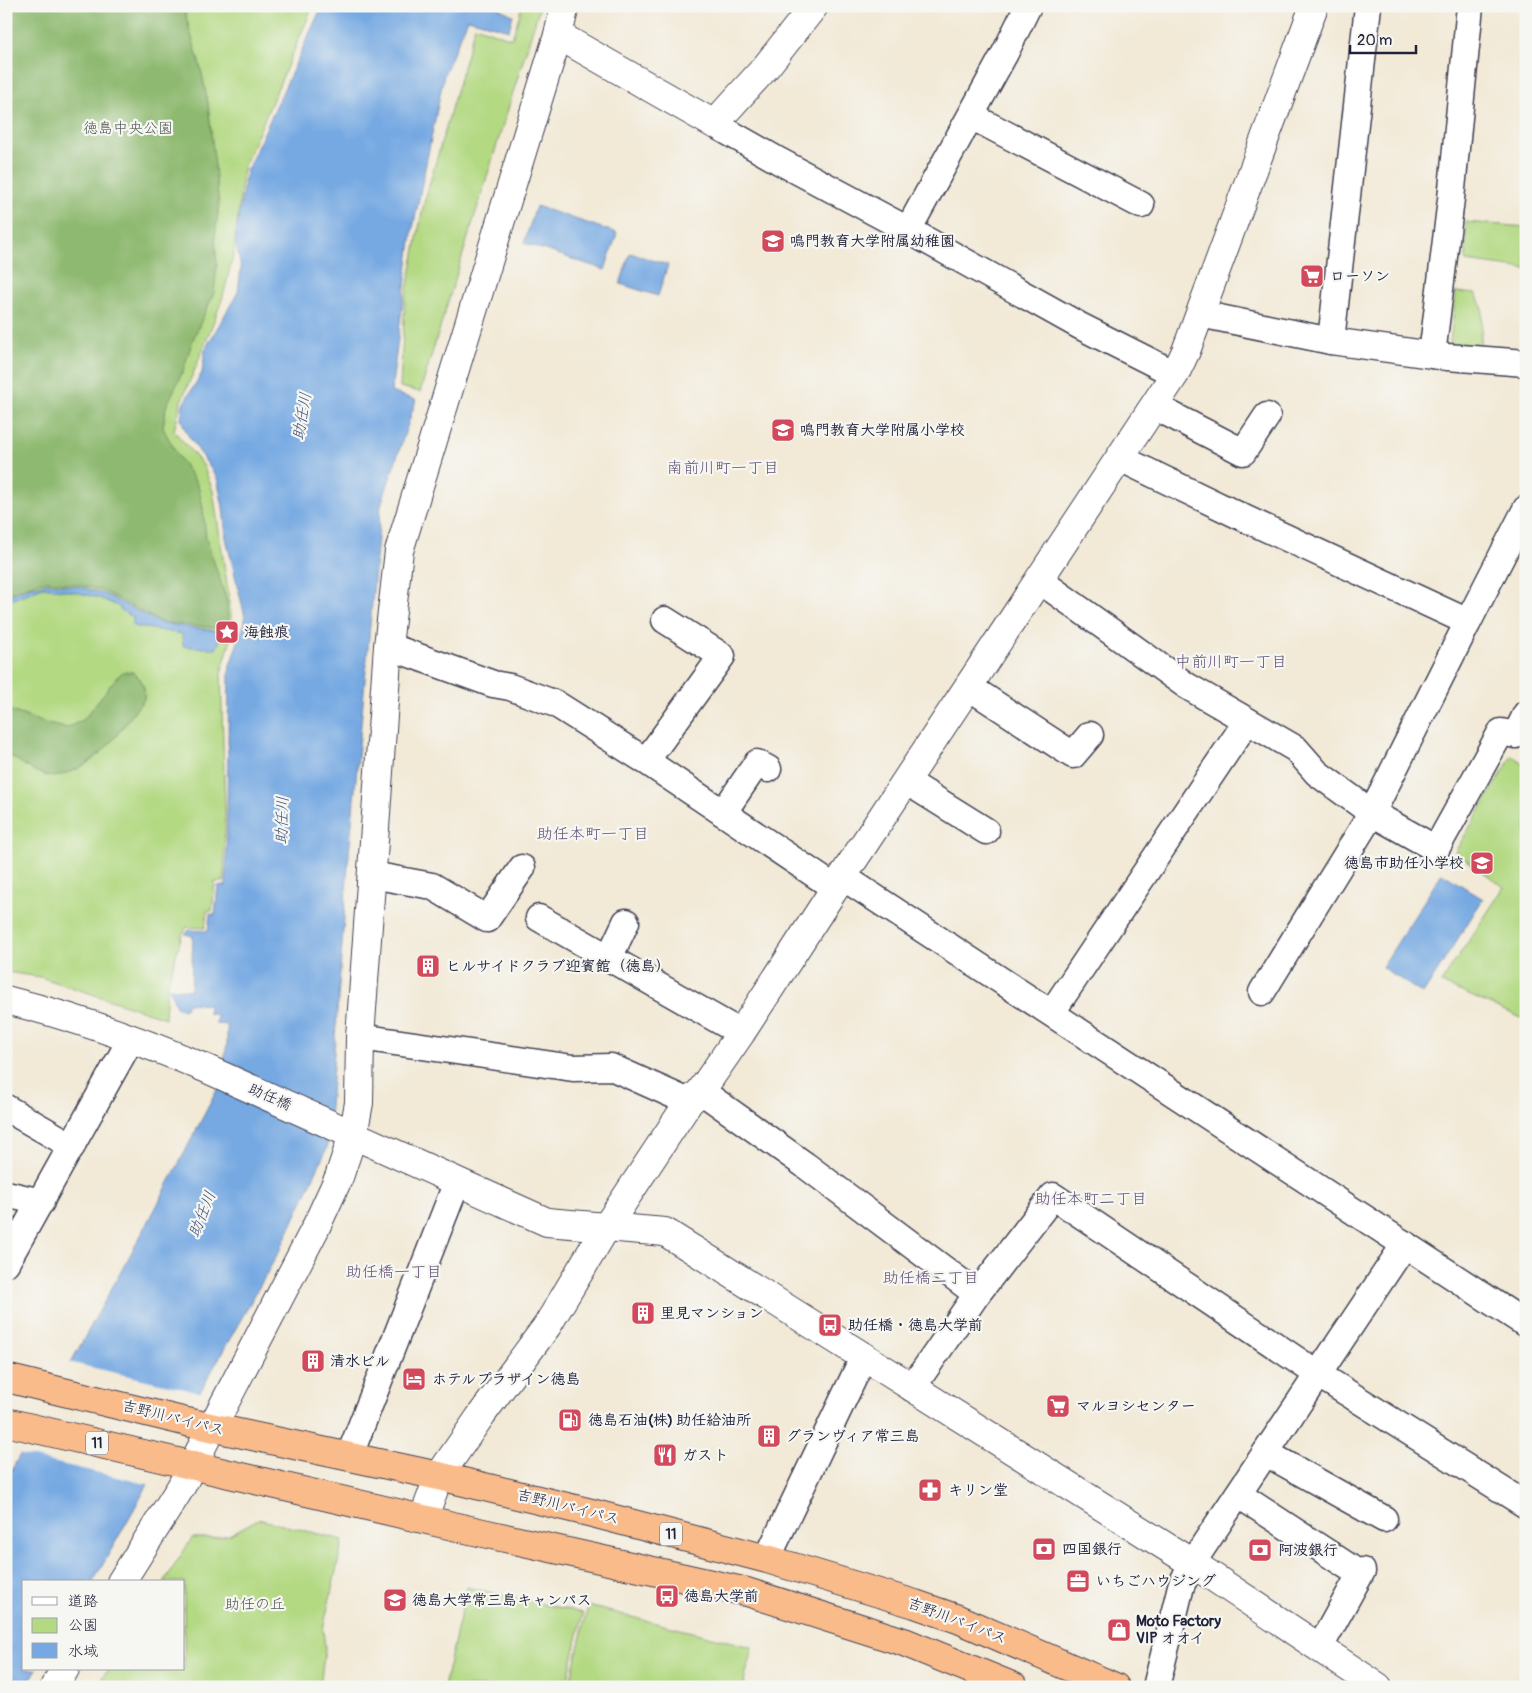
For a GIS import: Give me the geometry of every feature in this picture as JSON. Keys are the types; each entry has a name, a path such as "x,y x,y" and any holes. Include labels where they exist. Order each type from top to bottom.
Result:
{"highway":[{"name":"吉野川バイパス","path":"6,1378 200,1425 439,1476 592,1513 766,1559 949,1616 1115,1687"},
{"name":"11","path":"17,1424 179,1463 747,1592 904,1642 1014,1687"}],"street":[{"path":"122,1580 181,1487 179,1463 315,1230 339,1177 344,1130 359,1103 360,1038 388,646 398,551 558,35 565,6"},
{"path":"714,124 765,68 814,6"},
{"path":"908,230 1005,53 1028,6"},
{"path":"423,1519 439,1476 547,1326 607,1226 741,1033 1174,374 1186,351 1314,6"},
{"path":"1331,341 1368,6"},
{"path":"1432,355 1451,199 1470,6"},
{"path":"558,35 779,161 908,230 1080,326 1174,374"},
{"path":"971,116 1141,205"},
{"path":"1200,314 1331,341 1432,355 1526,363"},
{"path":"1154,406 1243,452 1267,416"},
{"path":"1120,458 1468,622"},
{"path":"1262,992 1372,813 1526,509"},
{"path":"1039,580 1187,686 1296,749 1318,774 1372,813 1436,850 1501,732 1522,730"},
{"path":"646,761 722,656 666,620"},
{"path":"388,646 493,684 510,687 556,704 723,813 1052,1012 1526,1324"},
{"path":"969,687 1073,755 1090,735"},
{"path":"1052,1012 1247,721"},
{"path":"723,813 757,763 768,769"},
{"path":"906,781 986,831"},
{"path":"372,875 432,886 487,919 522,868"},
{"path":"540,918 741,1033"},
{"path":"608,958 626,922"},
{"name":"助任橋","path":"6,1000 150,1045 547,1222 665,1232 1192,1563 1378,1687"},
{"path":"360,1038 573,1068 611,1067 695,1097 805,1165 977,1294"},
{"path":"6,1263 131,1039"},
{"path":"6,1108 72,1146"},
{"path":"349,1457 456,1182"},
{"path":"6,1194 41,1202"},
{"path":"912,1388 977,1294 1052,1196 1319,1375 1526,1505"},
{"path":"1156,1687 1181,1586 1192,1563 1405,1244"},
{"path":"766,1559 864,1356"},
{"path":"1266,1454 1384,1518"},
{"path":"1239,1495 1356,1569 1320,1647"},
{"path":"54,1687 64,1670"}],"green space":[{"name":"徳島中央公園","path":"6,6 313,6 243,169 234,253 222,300 181,401 174,431 203,465 213,491 231,611 231,639 221,673 225,811 224,882 215,882 212,911 207,911 205,928 187,927 182,935 167,986 165,1018 40,977 6,972"},
{"path":"6,6 183,6 201,69 208,103 219,205 215,238 217,266 214,293 193,339 183,371 166,407 163,428 199,489 206,538 227,601 228,621 225,629 161,622 103,591 81,585 49,581 39,582 6,594"},
{"path":"522,6 540,6 420,392 400,387 405,300 424,203 475,26 512,39"},
{"path":"1466,222 1526,227 1526,269 1466,261"},
{"path":"1456,292 1476,294 1483,309 1480,346 1471,350 1450,343"},
{"path":"123,672 133,672 139,678 144,687 144,699 120,732 90,761 79,768 55,777 36,772 6,753 6,709 48,724 67,728 84,719 116,678"},
{"path":"1512,756 1526,765 1526,1020 1441,983 1504,887 1455,852"},
{"name":"助任の丘","path":"258,1519 343,1540 323,1629 325,1648 320,1687 96,1687 107,1670 185,1670 185,1580 165,1580 192,1538 212,1538 229,1535"},
{"path":"467,1587 583,1613 566,1687 444,1687"},
{"path":"588,1606 752,1647 743,1687 569,1687"}],"water":[{"name":"助任川","path":"322,6 494,6 513,15 509,30 468,19 444,75 412,233 391,392 416,400 381,505 347,877 327,1148 280,1250 94,1580 22,1580 22,1670 36,1670 26,1687 6,1687 6,1480 151,1217 217,1090 227,1045 227,1025 216,1024 217,1015 208,1013 209,1005 188,1003 185,1008 177,1008 169,988 191,990 193,936 185,934 189,930 208,931 210,914 215,915 218,886 226,886 229,674 230,665 245,622 226,538 223,507 217,478 188,435 181,419 183,404 202,373 205,350 238,292 241,268 235,239 246,172"},
{"path":"536,206 617,233 605,270 524,243"},
{"path":"630,253 668,265 658,296 620,284"},
{"path":"49,583 81,587 104,594 160,623 224,632 216,649 183,646 182,634 133,626 133,617 120,610 120,607 99,598 43,587 6,602 6,596 31,586"},
{"path":"1442,873 1483,899 1423,994 1382,967"}],"pier":[{"path":"68,1362 203,1393 151,1485 18,1454"}],"place":[{"name":"鳴門教育大学附属幼稚園","path":"773,241"},
{"name":"ローソン","path":"1312,276"},
{"name":"鳴門教育大学附属小学校","path":"783,430"},
{"name":"海蝕痕","path":"227,632"},
{"name":"徳島市助任小学校","path":"1482,863"},
{"name":"ヒルサイドクラブ迎賓館（徳島）","path":"428,966"},
{"name":"里見マンション","path":"643,1313"},
{"name":"助任橋・徳島大学前","path":"830,1325"},
{"name":"清水ビル","path":"313,1361"},
{"name":"ホテルプラザイン徳島","path":"414,1379"},
{"name":"マルヨシセンター","path":"1058,1406"},
{"name":"徳島石油(株) 助任給油所","path":"570,1420"},
{"name":"グランヴィア常三島","path":"769,1436"},
{"name":"ガスト","path":"665,1455"},
{"name":"キリン堂","path":"930,1490"},
{"name":"四国銀行","path":"1044,1549"},
{"name":"阿波銀行","path":"1260,1550"},
{"name":"いちごハウジング","path":"1078,1581"},
{"name":"徳島大学前","path":"667,1596"},
{"name":"徳島大学常三島キャンパス","path":"395,1600"},
{"name":"Moto Factory VIP オオイ","path":"1119,1630"}],"district":[{"name":"南前川町一丁目","path":"723,468"},
{"name":"中前川町一丁目","path":"1231,662"},
{"name":"助任本町一丁目","path":"593,834"},
{"name":"助任本町二丁目","path":"1091,1199"},
{"name":"助任橋一丁目","path":"394,1272"},
{"name":"助任橋二丁目","path":"931,1278"}]}
